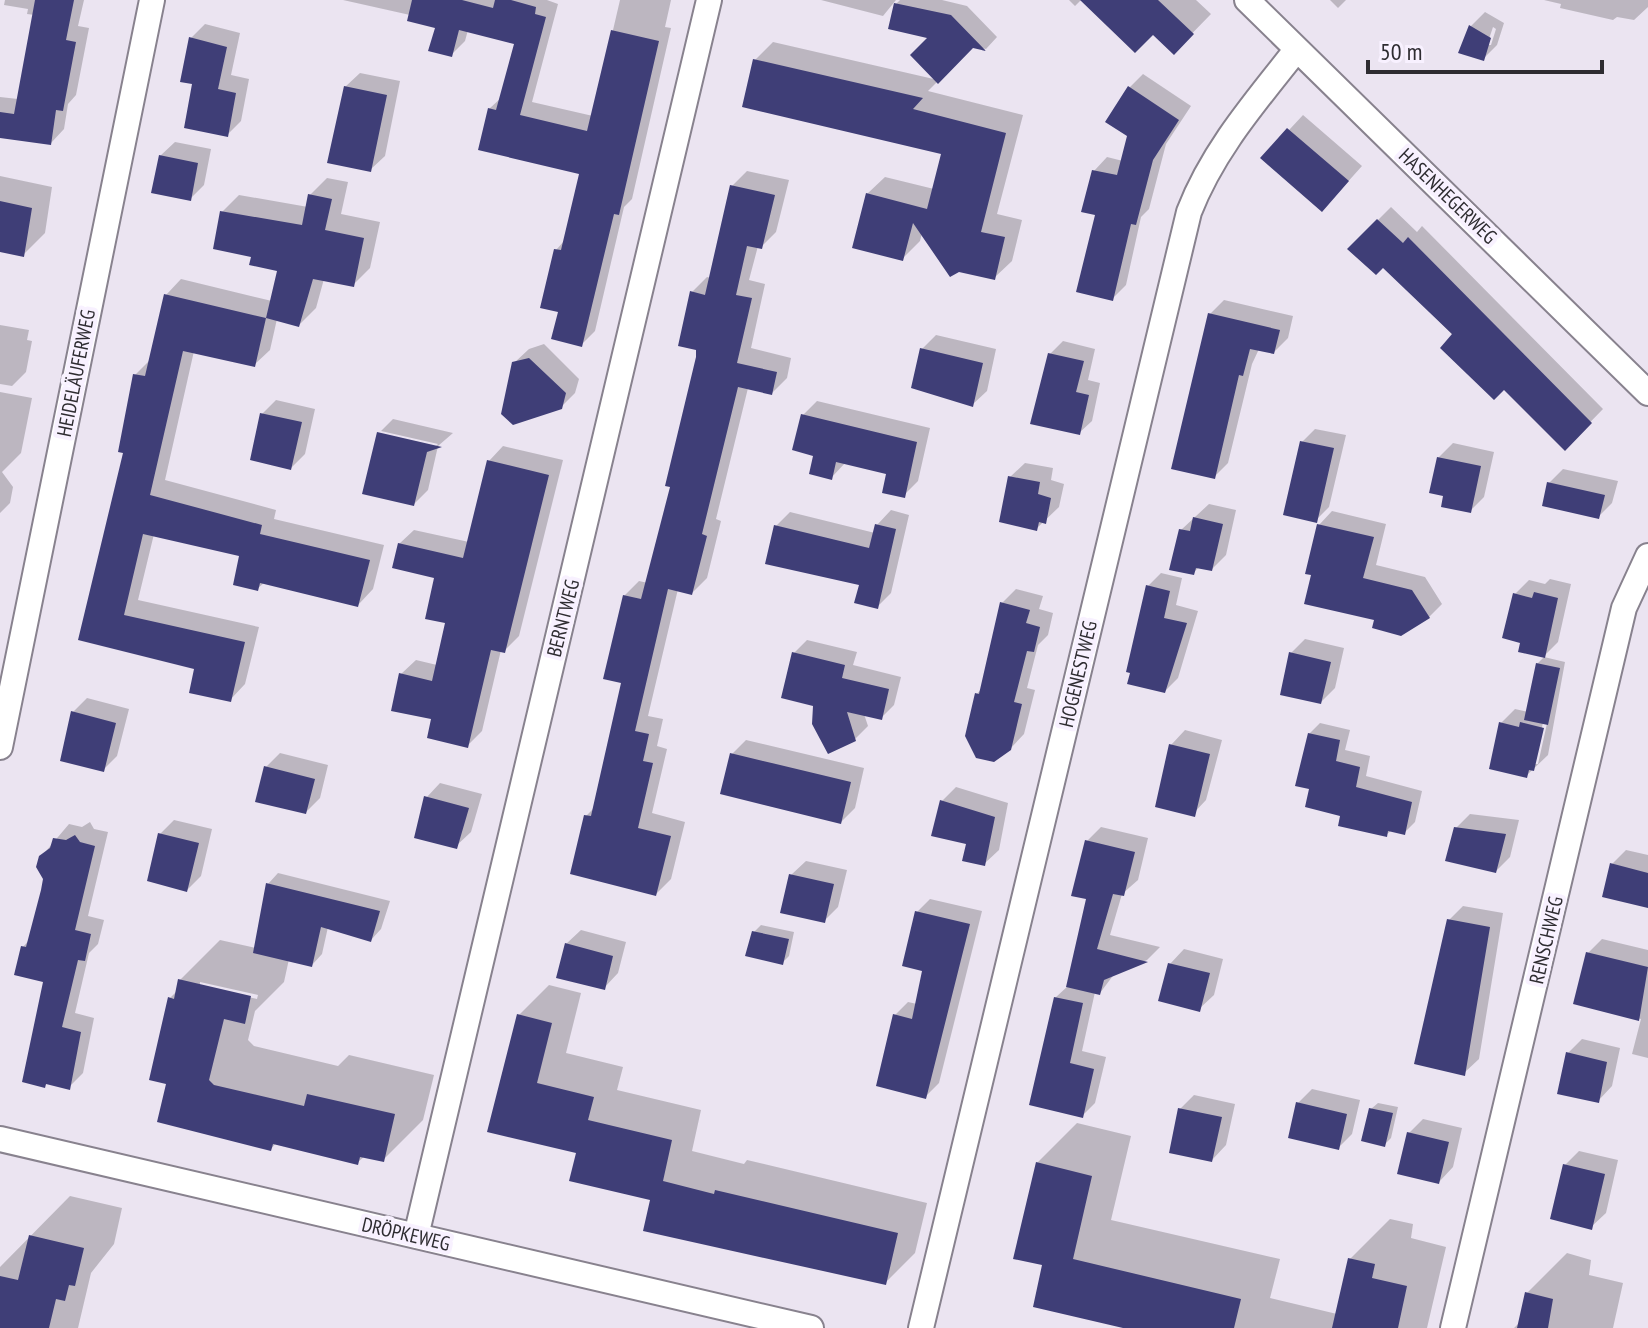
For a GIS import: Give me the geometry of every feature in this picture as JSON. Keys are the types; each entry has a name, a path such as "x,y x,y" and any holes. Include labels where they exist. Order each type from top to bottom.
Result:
{"street":[{"name":"HEIDELÄUFERWEG","path":"0,747 152,0"},
{"name":"BERNTWEG","path":"416,1236 709,0"},
{"name":"HASENHEGERWEG","path":"1247,0 1648,393"},
{"name":"HOGENESTWEG","path":"921,1328 1189,212 1203,178 1223,143 1297,49"},
{"name":"RENSCHWEG","path":"1453,1328 1624,608 1648,556"},
{"name":"DRÖPKEWEG","path":"0,1139 811,1328"}],"building":[{"path":"35,0 74,0 66,40 76,42 63,111 56,110 51,145 0,138 0,112 14,114"},
{"path":"412,0 462,0 493,8 495,0 511,0 536,7 535,14 546,17 520,115 587,131 611,30 659,41 619,215 614,214 582,347 551,339 558,312 540,308 554,249 561,250 579,174 478,150 488,108 496,110 514,44 459,30 452,57 428,51 435,28 407,21"},
{"path":"1080,0 1158,0 1194,34 1174,55 1153,35 1135,53"},
{"path":"894,3 951,15 986,51 973,48 938,84 910,55 927,38 888,29"},
{"path":"1469,25 1491,38 1484,61 1458,53"},
{"path":"189,37 227,47 218,89 236,93 228,137 184,128 192,84 180,82"},
{"path":"753,59 923,98 913,109 1006,133 981,232 1005,237 995,280 959,272 950,277 913,223 903,261 852,248 866,193 927,209 941,154 742,107"},
{"path":"344,86 387,95 371,172 327,163"},
{"path":"1128,86 1179,120 1153,160 1136,225 1131,224 1113,301 1076,292 1095,215 1081,212 1092,170 1117,175 1127,136 1105,122"},
{"path":"1287,128 1349,181 1322,212 1260,158"},
{"path":"159,155 198,163 191,201 151,193"},
{"path":"730,185 775,195 762,249 747,246 736,295 752,298 737,363 777,372 772,395 738,387 702,534 707,536 692,595 668,589 635,731 649,734 643,761 653,763 638,828 671,836 656,896 570,874 584,815 591,816 621,683 603,679 623,595 641,599 670,487 665,486 696,357 696,350 678,346 690,291 705,295"},
{"path":"308,194 332,199 325,230 364,238 354,287 313,279 299,327 266,318 277,271 249,265 251,257 213,249 220,211 302,225"},
{"path":"0,201 32,208 24,257 0,252"},
{"path":"1377,219 1403,243 1408,237 1592,423 1565,451 1504,390 1494,400 1440,348 1452,334 1383,268 1376,275 1347,249"},
{"path":"164,294 266,318 255,367 183,351 150,495 262,525 260,534 370,560 358,607 260,583 258,591 233,585 239,556 143,534 124,615 245,642 231,702 189,693 194,669 78,640 123,453 118,452 133,374 145,376"},
{"path":"1208,313 1280,330 1274,354 1250,349 1243,376 1239,375 1215,479 1171,469"},
{"path":"920,348 983,363 973,407 911,388"},
{"path":"1048,353 1084,361 1076,392 1089,395 1080,435 1030,424"},
{"path":"529,358 566,393 562,409 513,425 501,414 512,362"},
{"path":"260,413 302,422 291,470 250,460"},
{"path":"801,414 917,442 905,498 882,493 886,474 836,462 832,480 809,474 813,456 792,450"},
{"path":"377,432 442,447 427,452 414,506 362,494"},
{"path":"1300,441 1334,448 1317,523 1283,515"},
{"path":"1437,457 1481,466 1471,513 1441,507 1443,496 1429,493"},
{"path":"487,460 549,475 505,653 491,650 468,748 427,738 431,719 391,711 399,673 432,681 445,623 425,619 434,578 392,568 398,543 463,558"},
{"path":"1008,476 1040,482 1038,494 1051,498 1046,524 1039,522 1037,531 999,522"},
{"path":"1547,482 1605,495 1599,519 1542,506"},
{"path":"1193,517 1223,524 1212,571 1196,568 1194,575 1169,570 1179,529 1190,531"},
{"path":"875,524 896,529 878,609 854,603 859,585 765,564 774,525 869,548"},
{"path":"1317,524 1374,537 1363,578 1412,590 1430,618 1401,636 1372,628 1374,620 1304,604 1311,575 1305,574"},
{"path":"1146,585 1170,591 1164,618 1187,623 1165,693 1127,684 1130,673 1126,672"},
{"path":"1534,592 1558,598 1545,658 1518,652 1520,643 1502,638 1513,593 1532,598"},
{"path":"1000,602 1030,610 1026,623 1040,627 1034,652 1027,651 1014,702 1022,704 1011,750 994,762 976,758 965,736 975,693 979,694"},
{"path":"792,652 845,665 842,678 889,689 882,720 847,712 856,741 828,754 812,724 813,706 781,698"},
{"path":"1289,652 1331,662 1321,704 1280,695"},
{"path":"1536,663 1560,668 1548,725 1524,720"},
{"path":"71,711 116,723 104,772 60,761"},
{"path":"1499,722 1519,727 1520,722 1544,728 1534,771 1529,770 1527,778 1489,769"},
{"path":"1308,733 1340,740 1336,761 1360,767 1356,787 1412,802 1405,835 1388,831 1387,837 1338,826 1340,816 1305,807 1309,789 1295,786"},
{"path":"1169,744 1210,754 1195,817 1155,807"},
{"path":"730,753 851,782 841,824 720,794"},
{"path":"264,766 315,779 306,814 255,802"},
{"path":"424,796 469,808 457,849 414,838"},
{"path":"940,800 995,817 985,866 962,861 966,844 931,836"},
{"path":"1454,827 1506,834 1496,873 1445,861"},
{"path":"158,833 199,843 187,892 147,881"},
{"path":"75,835 80,842 95,846 75,930 91,934 85,961 78,960 62,1027 81,1032 70,1090 22,1082 43,982 14,975 21,946 26,947 41,890 43,879 36,867 39,856 50,848 53,838 66,840"},
{"path":"1085,840 1135,852 1124,896 1113,894 1097,949 1148,962 1104,980 1100,995 1066,987 1086,899 1071,896"},
{"path":"1610,863 1648,873 1648,908 1602,897"},
{"path":"789,874 834,884 825,923 780,913"},
{"path":"266,883 380,911 371,942 321,927 312,967 253,953"},
{"path":"915,911 970,924 926,1099 876,1086 893,1014 912,1019 922,971 902,966"},
{"path":"1447,919 1490,927 1465,1076 1414,1064"},
{"path":"752,931 789,939 783,965 745,956"},
{"path":"565,943 613,956 605,990 556,978"},
{"path":"1586,952 1648,967 1639,1021 1573,1004"},
{"path":"1168,963 1210,973 1200,1012 1158,1001"},
{"path":"178,979 251,996 245,1024 224,1019 209,1080 214,1085 304,1106 307,1094 395,1114 384,1162 360,1157 358,1165 273,1144 271,1151 157,1122 166,1084 149,1080 168,997 174,999"},
{"path":"1054,997 1083,1003 1070,1063 1094,1069 1083,1118 1029,1105"},
{"path":"517,1014 552,1023 537,1083 594,1097 588,1120 672,1140 663,1181 714,1194 715,1190 898,1233 886,1285 643,1231 650,1200 569,1181 576,1153 487,1132"},
{"path":"1566,1052 1607,1062 1599,1103 1557,1094"},
{"path":"1296,1102 1347,1114 1339,1150 1288,1138"},
{"path":"1178,1108 1222,1117 1212,1162 1169,1153"},
{"path":"1369,1108 1393,1113 1385,1147 1361,1141"},
{"path":"1407,1132 1449,1142 1439,1184 1397,1174"},
{"path":"1036,1162 1092,1176 1073,1259 1241,1299 1234,1328 1123,1328 1033,1307 1042,1265 1013,1259"},
{"path":"1563,1164 1605,1174 1592,1230 1550,1219"},
{"path":"29,1235 84,1248 75,1286 69,1285 65,1301 56,1299 49,1328 0,1328 0,1276 18,1280"},
{"path":"1348,1258 1375,1264 1372,1278 1407,1286 1398,1328 1332,1328"},
{"path":"1525,1292 1553,1299 1548,1328 1517,1328"}]}
